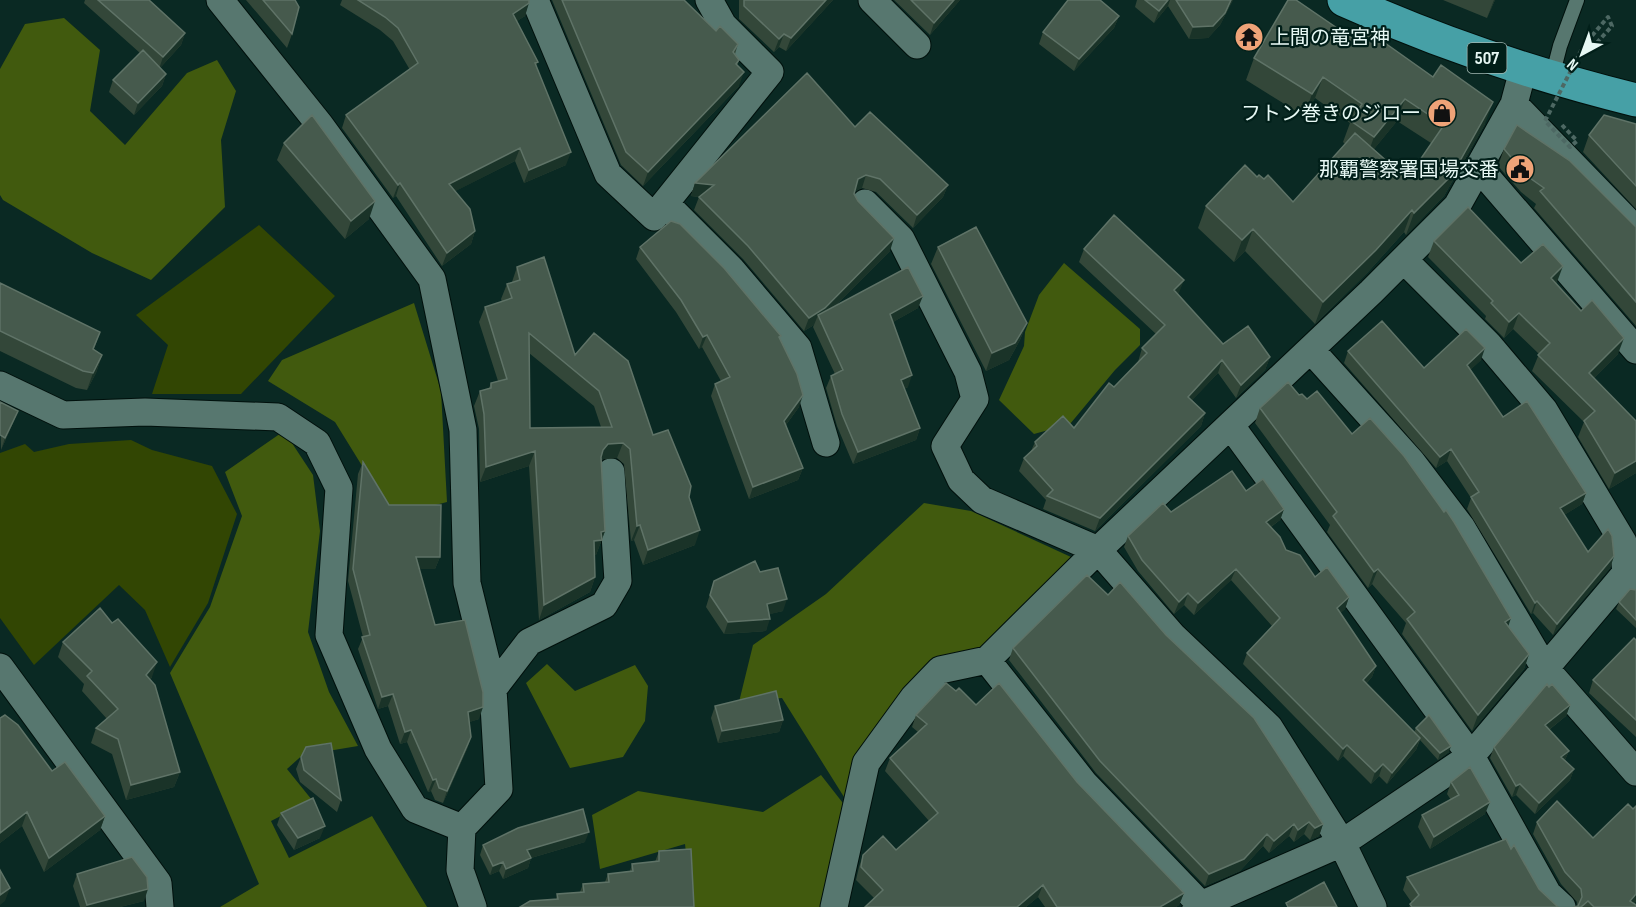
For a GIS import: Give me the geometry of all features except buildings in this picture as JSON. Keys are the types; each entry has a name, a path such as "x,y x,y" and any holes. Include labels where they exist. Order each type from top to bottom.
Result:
{"highway":[{"name":"507","path":"1344,0 1399,25 1538,75 1636,100"}],"street":[{"path":"220,0 320,125 432,279 463,430 467,583 493,689 499,789 462,828 460,870 473,907"},
{"path":"535,0 608,174 654,217 770,72 723,25 709,0"},
{"path":"872,0 917,45"},
{"path":"834,907 866,763 914,697 940,670 987,660 1098,550 1404,260 1457,206 1514,104 1538,75"},
{"path":"1514,104 1636,230"},
{"path":"1478,166 1636,350"},
{"path":"666,203 731,268 798,348 826,443"},
{"path":"865,204 901,239 968,372 975,399 945,446 961,480 982,500 1098,550 1173,636 1269,727 1342,843 1373,907"},
{"path":"987,660 1084,783 1200,906 1342,843 1471,756 1544,667 1633,572 1623,542 1544,410 1488,344 1404,260"},
{"path":"1311,350 1411,461 1462,528 1544,667 1636,772"},
{"path":"0,385 63,415 145,412 278,417 317,443 339,488 330,635 378,749 415,809 462,828"},
{"path":"1231,426 1471,756 1548,894 1562,907"},
{"path":"493,689 529,642 604,605 618,581 611,472"},
{"path":"4,681 158,883 160,907"}],"lane":[{"path":"1538,75 1560,46 1577,0"}],"path":[{"path":"1562,125 1577,141 1570,147 1545,121 1584,45 1608,17 1612,26 1593,47"}],"green space":[{"path":"64,18 100,50 90,111 125,145 187,73 217,60 236,91 221,140 225,207 151,280 92,253 3,200 0,195 0,69 25,24"},
{"path":"259,225 335,296 241,394 152,394 168,345 136,315"},
{"path":"1064,263 1140,329 1140,345 1115,370 1070,424 1034,434 999,400 1024,346 1025,332 1039,295"},
{"path":"414,303 441,391 447,502 393,516 335,422 268,381 282,360"},
{"path":"284,431 313,475 320,531 308,632 329,692 358,746 328,751 307,751 287,769 312,800 271,821 289,858 372,816 427,907 220,907 259,884 170,673 210,607 242,516 225,472"},
{"path":"131,440 152,450 212,466 237,514 208,603 170,667 145,610 119,585 34,665 0,618 0,453 25,444 34,452 69,444"},
{"path":"924,503 971,511 1071,557 985,646 931,659 883,717 844,797 782,698 739,702 753,645 826,594"},
{"path":"547,664 575,691 635,665 648,686 645,721 623,757 570,768 526,683"},
{"path":"821,775 846,807 821,907 692,907 685,844 600,869 592,815 638,791 763,812"}],"place":[{"name":"上間の竜宮神","path":"1249,37"},
{"name":"フトン巻きのジロー","path":"1442,113"},
{"name":"那覇警察署国場交番","path":"1520,169"}]}
